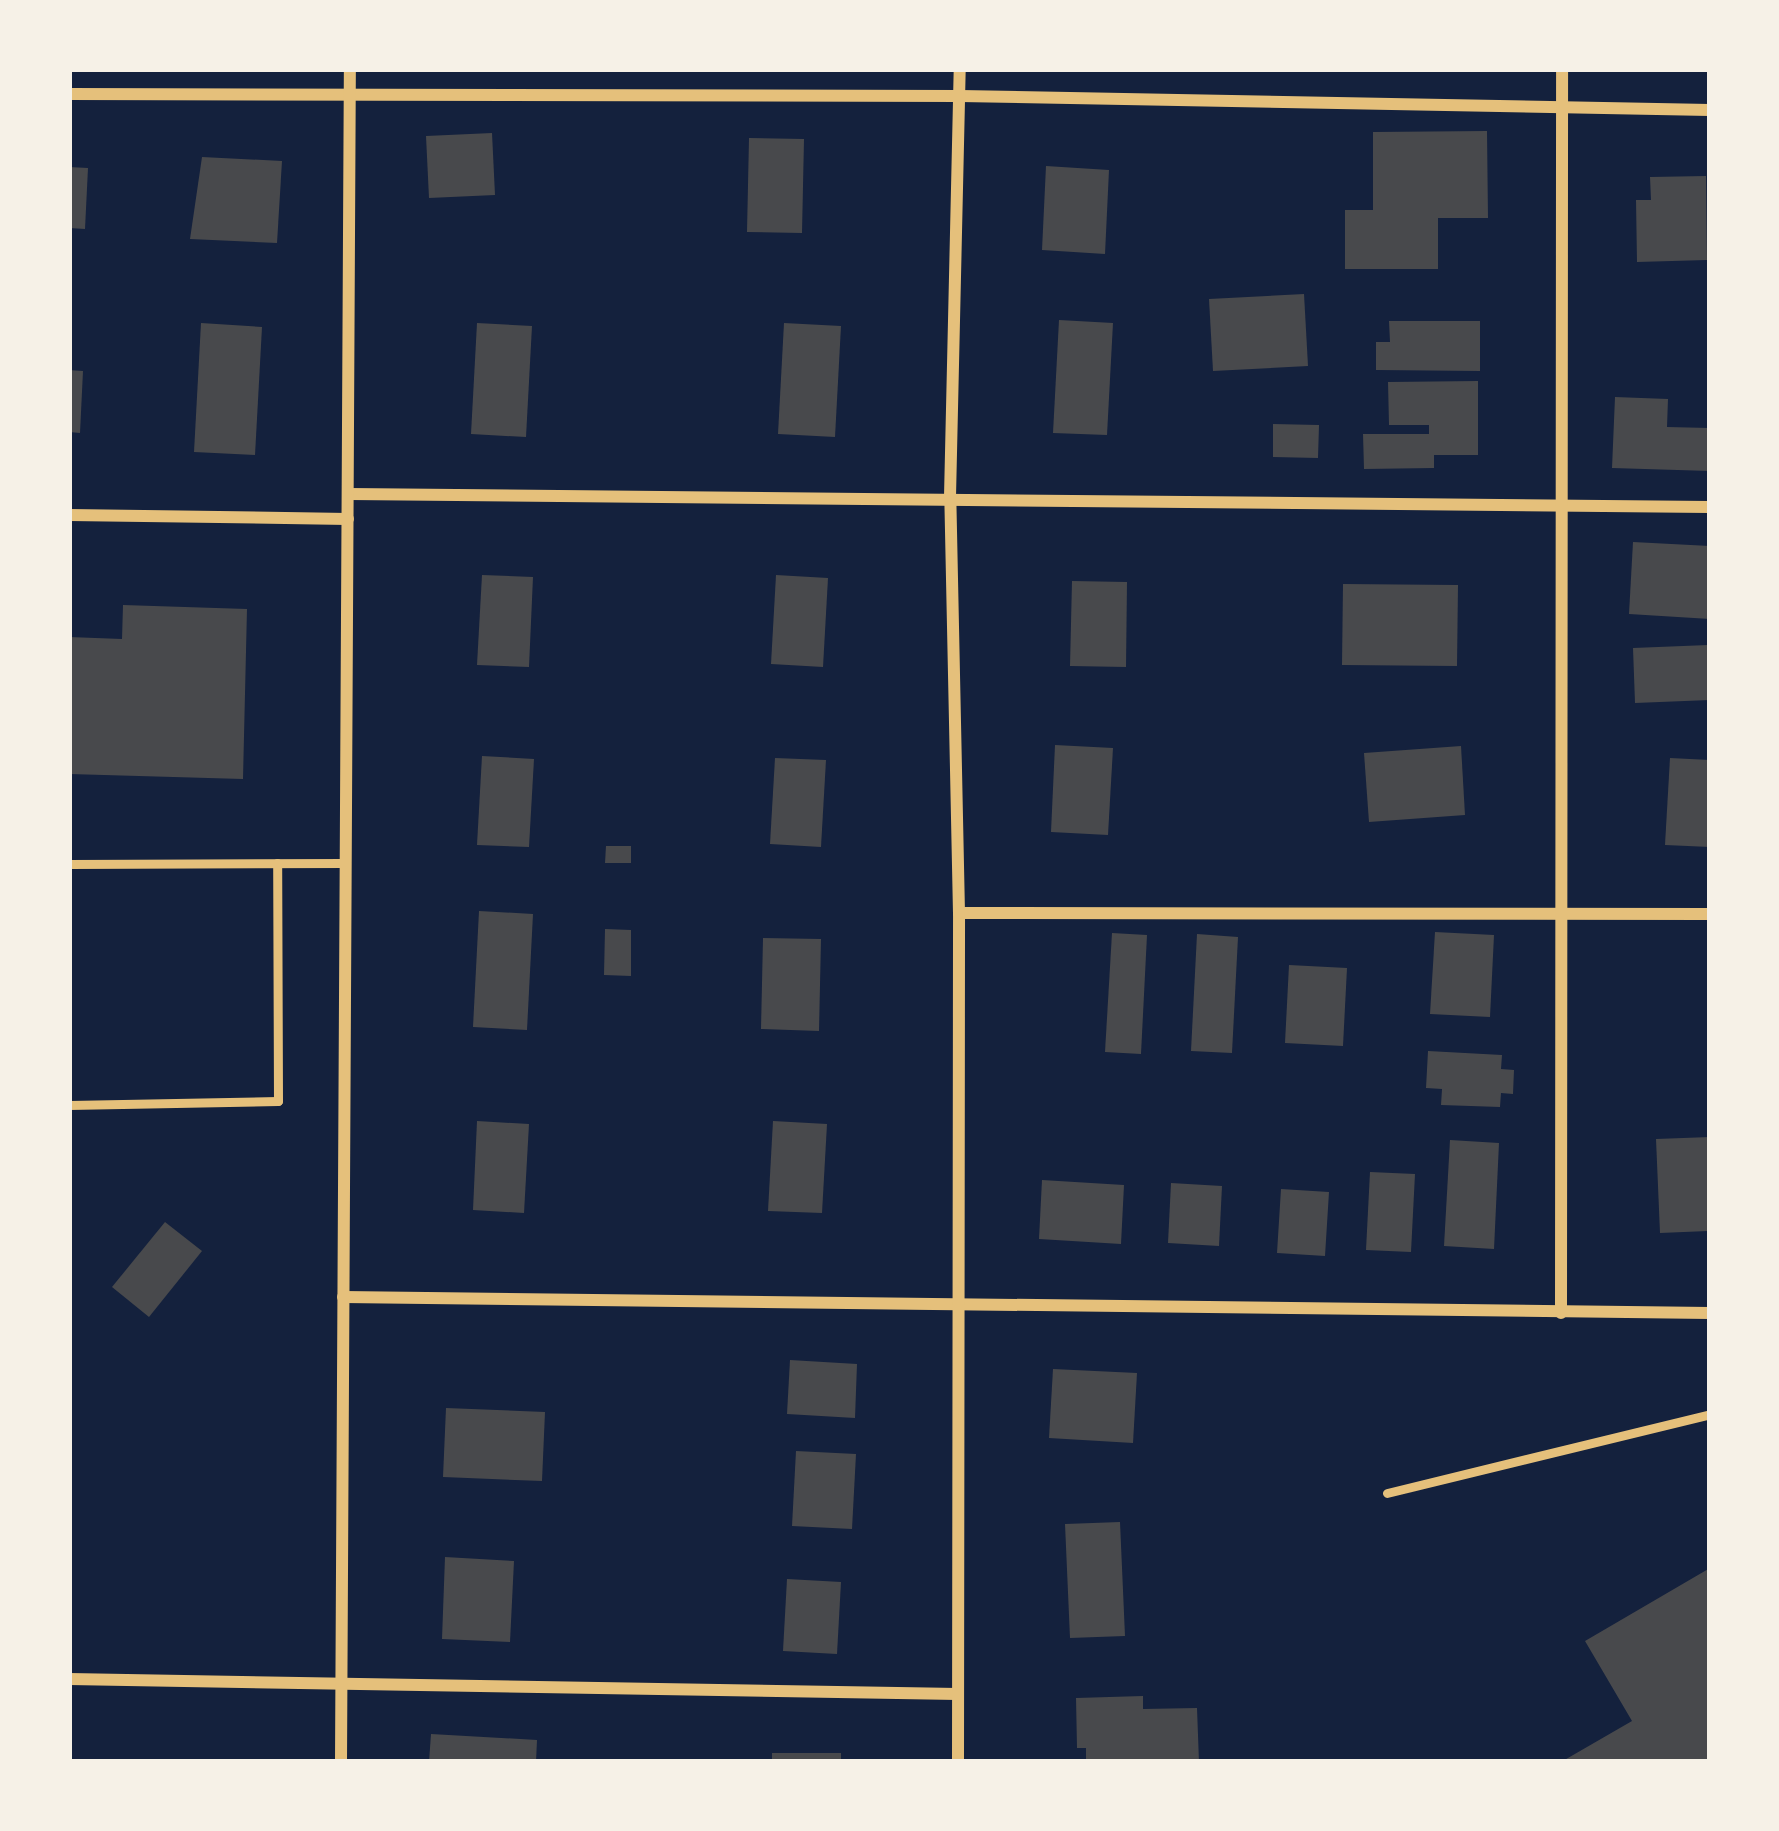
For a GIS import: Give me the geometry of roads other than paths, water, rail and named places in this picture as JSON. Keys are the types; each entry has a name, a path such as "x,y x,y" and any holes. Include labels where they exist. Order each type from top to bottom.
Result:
{"street":[{"path":"341,1762 350,69"},
{"path":"958,1762 959,913 950,497 960,69"},
{"path":"1561,1313 1558,505 1562,69"},
{"path":"69,94 350,91 960,96 1710,110"},
{"path":"349,494 1710,507"},
{"path":"69,515 349,519"},
{"path":"959,913 1710,914"},
{"path":"343,1298 956,1299 1710,1313"},
{"path":"69,1679 340,1679 958,1694"}],"lane":[{"path":"69,1105 278,1102 278,863"},
{"path":"69,864 346,863"},
{"path":"1387,1493 1710,1414"}]}
